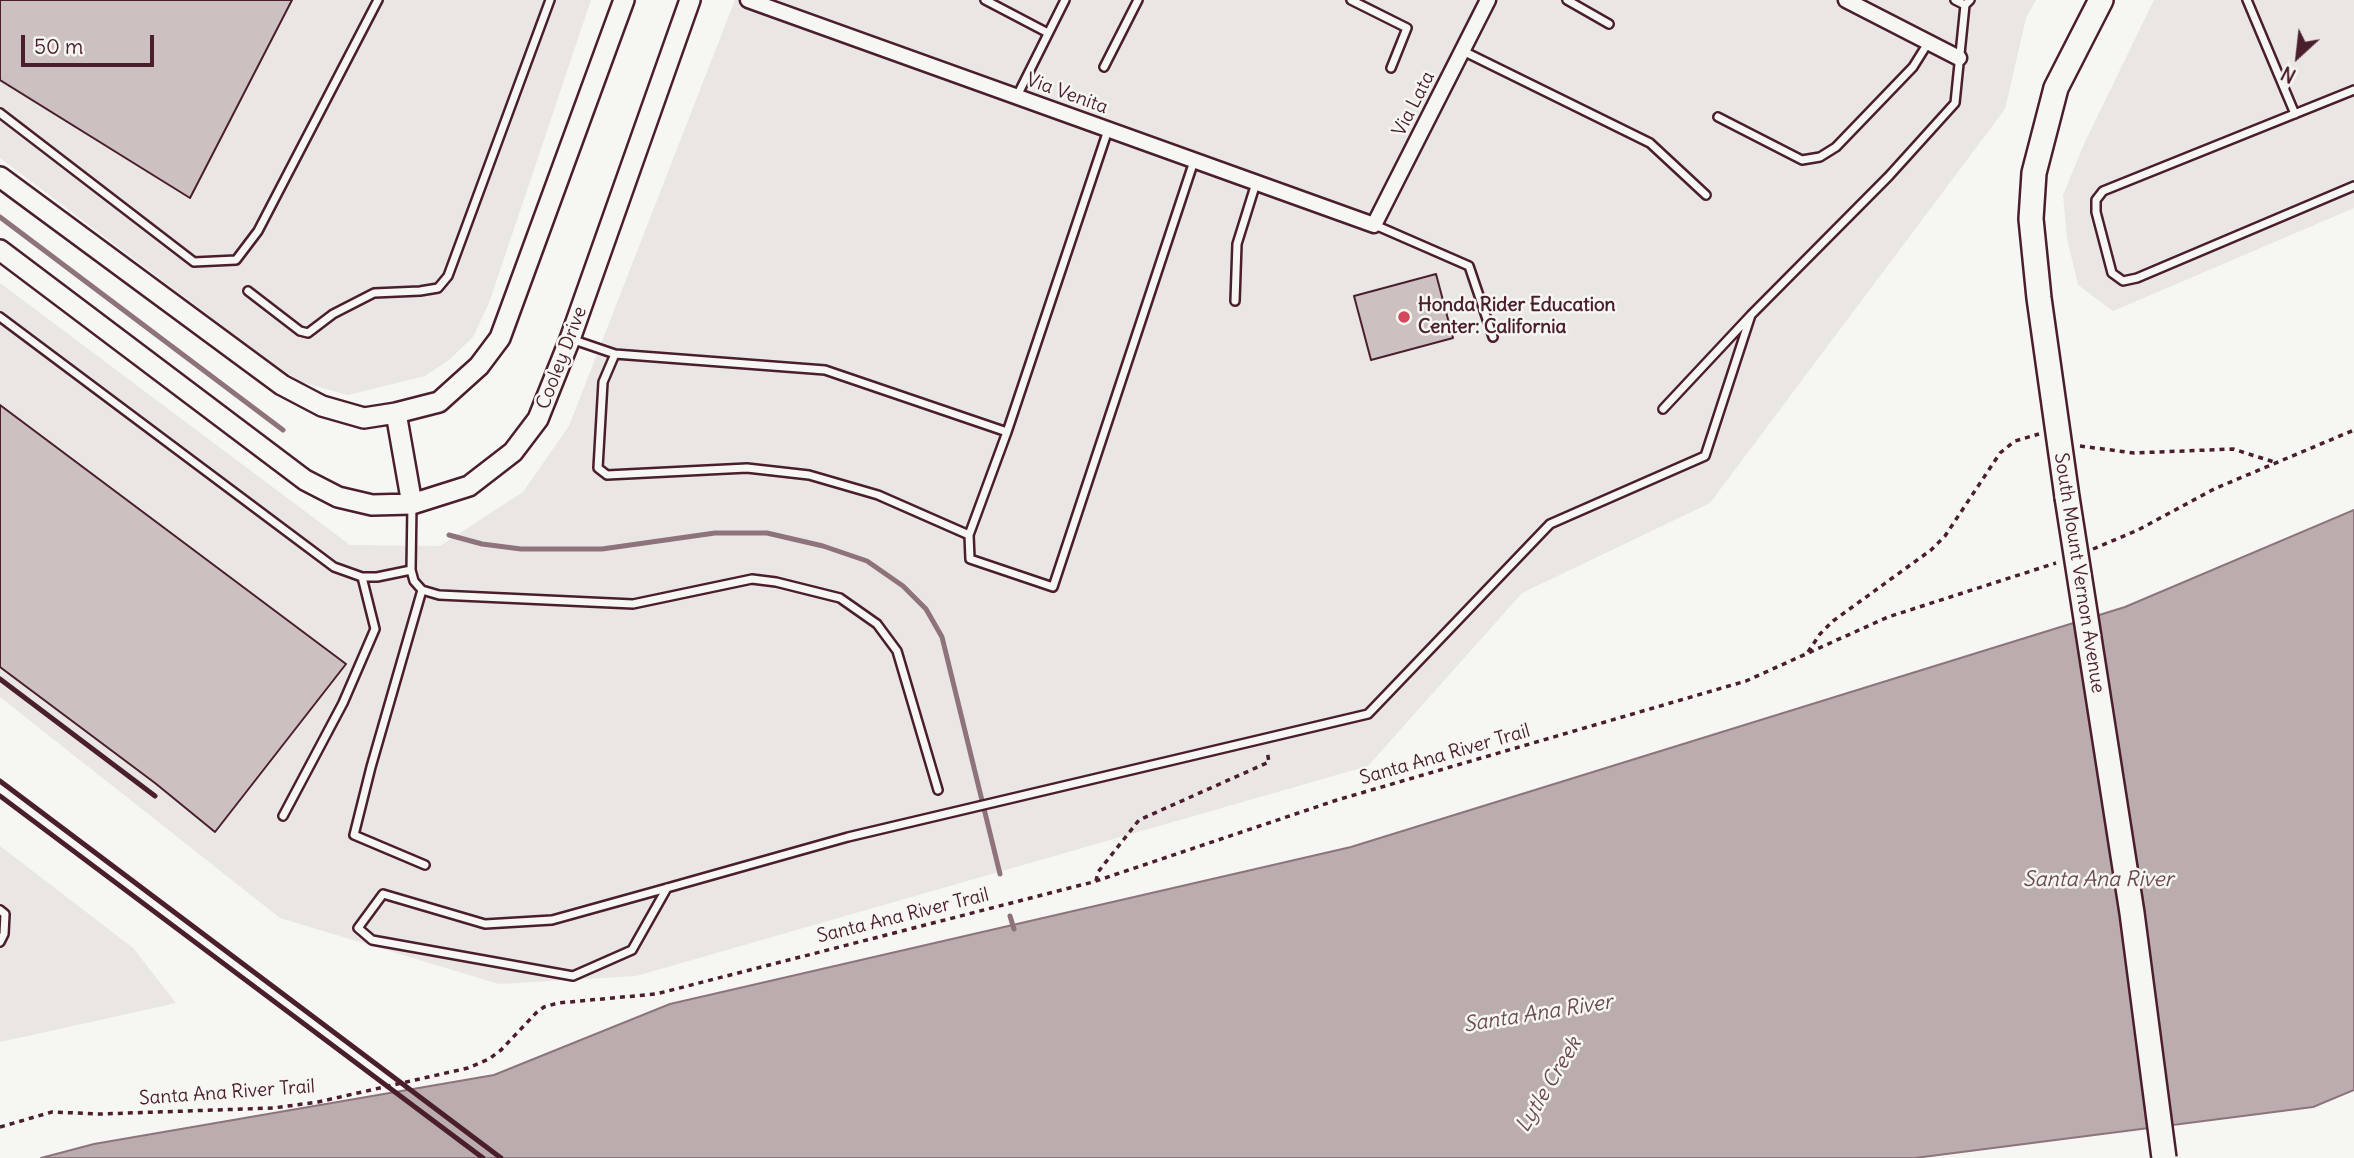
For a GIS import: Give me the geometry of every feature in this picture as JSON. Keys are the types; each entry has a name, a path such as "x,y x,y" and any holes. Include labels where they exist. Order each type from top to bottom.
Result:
{"main road":[{"name":"South Mount Vernon Avenue","path":"2101,0 2056,88 2034,173 2031,219 2059,441 2132,913 2164,1158"}],"street":[{"path":"0,177 282,386 322,406 364,418 439,402 480,366 500,338 624,0"},
{"name":"Cooley Drive","path":"0,250 304,480 338,497 372,505 412,504 469,485 513,452 538,419 570,338 690,0"},
{"name":"Via Venita","path":"748,0 1374,225"},
{"name":"Via Lata","path":"1374,225 1488,0"},
{"path":"1846,0 1959,58"},
{"path":"396,413 412,504"}],"lane":[{"path":"0,113 194,262 236,260 258,231 378,0"},
{"path":"248,291 300,331 308,333 332,314 374,293 438,288 448,276 550,0"},
{"path":"985,0 1048,33"},
{"path":"1017,97 1065,0"},
{"path":"1104,67 1138,0"},
{"path":"1351,0 1407,29 1391,68"},
{"path":"1567,0 1609,24"},
{"path":"1663,409 1751,315 1889,176 1955,103 1968,3 1955,0"},
{"path":"2247,0 2295,114"},
{"path":"1718,117 1801,160 1820,158 1836,147 1913,67 1929,42"},
{"path":"1462,51 1650,143 1706,195"},
{"path":"2354,90 2103,191 2096,200 2096,212 2112,273 2123,281 2137,278 2354,186"},
{"path":"1108,129 1007,432 969,535 970,559 1054,587 1195,160"},
{"path":"1235,301 1237,244 1256,183"},
{"path":"1374,225 1469,266 1493,337"},
{"path":"667,888 632,950 573,976 372,940 358,928 383,894 485,924 552,920 848,837 1368,714 1550,524 1705,456 1751,315"},
{"path":"0,317 334,567 362,577 377,577 411,570"},
{"path":"570,338 615,354 825,370 1007,432"},
{"path":"615,354 603,382 598,468 607,475 747,468 809,475 878,495 969,535"},
{"path":"412,504 411,570 414,581 422,590 439,594 633,604 752,579 776,582 840,598 877,624 897,652 938,790"},
{"path":"283,816 343,703 375,629 362,577"},
{"path":"422,590 354,835 425,865"},
{"path":"0,910 5,914 4,934 0,942"}],"path":[{"path":"2090,550 2138,530 2214,489 2354,429"},
{"name":"Santa Ana River Trail","path":"1808,653 1820,634 1833,621 1931,550 1945,536 2000,453 2014,441 2038,434 2095,449 2134,453 2233,449 2274,462"},
{"name":"Santa Ana River Trail","path":"0,1128 51,1112 100,1114 272,1108 318,1102 468,1068 501,1051 544,1007 558,1003 656,994 1096,881 1337,800 1746,681 1888,617 2066,559"},
{"path":"1096,881 1098,872 1139,820 1269,762 1266,742"}],"shaded area":[{"path":"0,0 591,0 489,303 473,337 449,360 425,376 348,395 301,382 269,361 0,158"},
{"path":"735,0 2036,0 2026,18 2005,109 1710,503 1522,593 1368,766 636,976 499,984 280,918 0,697 0,283 350,545 440,546 523,492 569,426"},
{"path":"2154,0 2354,0 2354,208 2113,311 2078,285 2067,238 2063,195 2084,144"},
{"path":"0,846 133,948 176,1003 0,1042"}],"water":[{"name":"Santa Ana River","path":"2354,510 2354,1090 2313,1107 1915,1158 41,1158 94,1144 494,1075 670,1004 1351,847 2125,607"}],"building":[{"path":"0,0 292,0 190,198 0,80"},
{"name":"Honda Rider Education Center: California","path":"1436,274 1453,338 1371,360 1354,296"},
{"path":"0,405 346,664 215,832 155,783 0,667"}],"waterway":[{"path":"0,217 283,430"},
{"path":"449,535 482,544 521,549 602,549 715,533 767,533 823,546 867,561 903,586 926,609 942,637 1000,874"},
{"path":"1010,916 1014,929"}],"railway":[{"path":"0,679 155,796"},
{"path":"0,781 501,1158"},
{"path":"0,796 483,1158"}],"place":[{"name":"Honda Rider Education Center: California","path":"1404,317"}],"water label":[{"name":"Lytle Creek","path":"1549,1085"}]}
